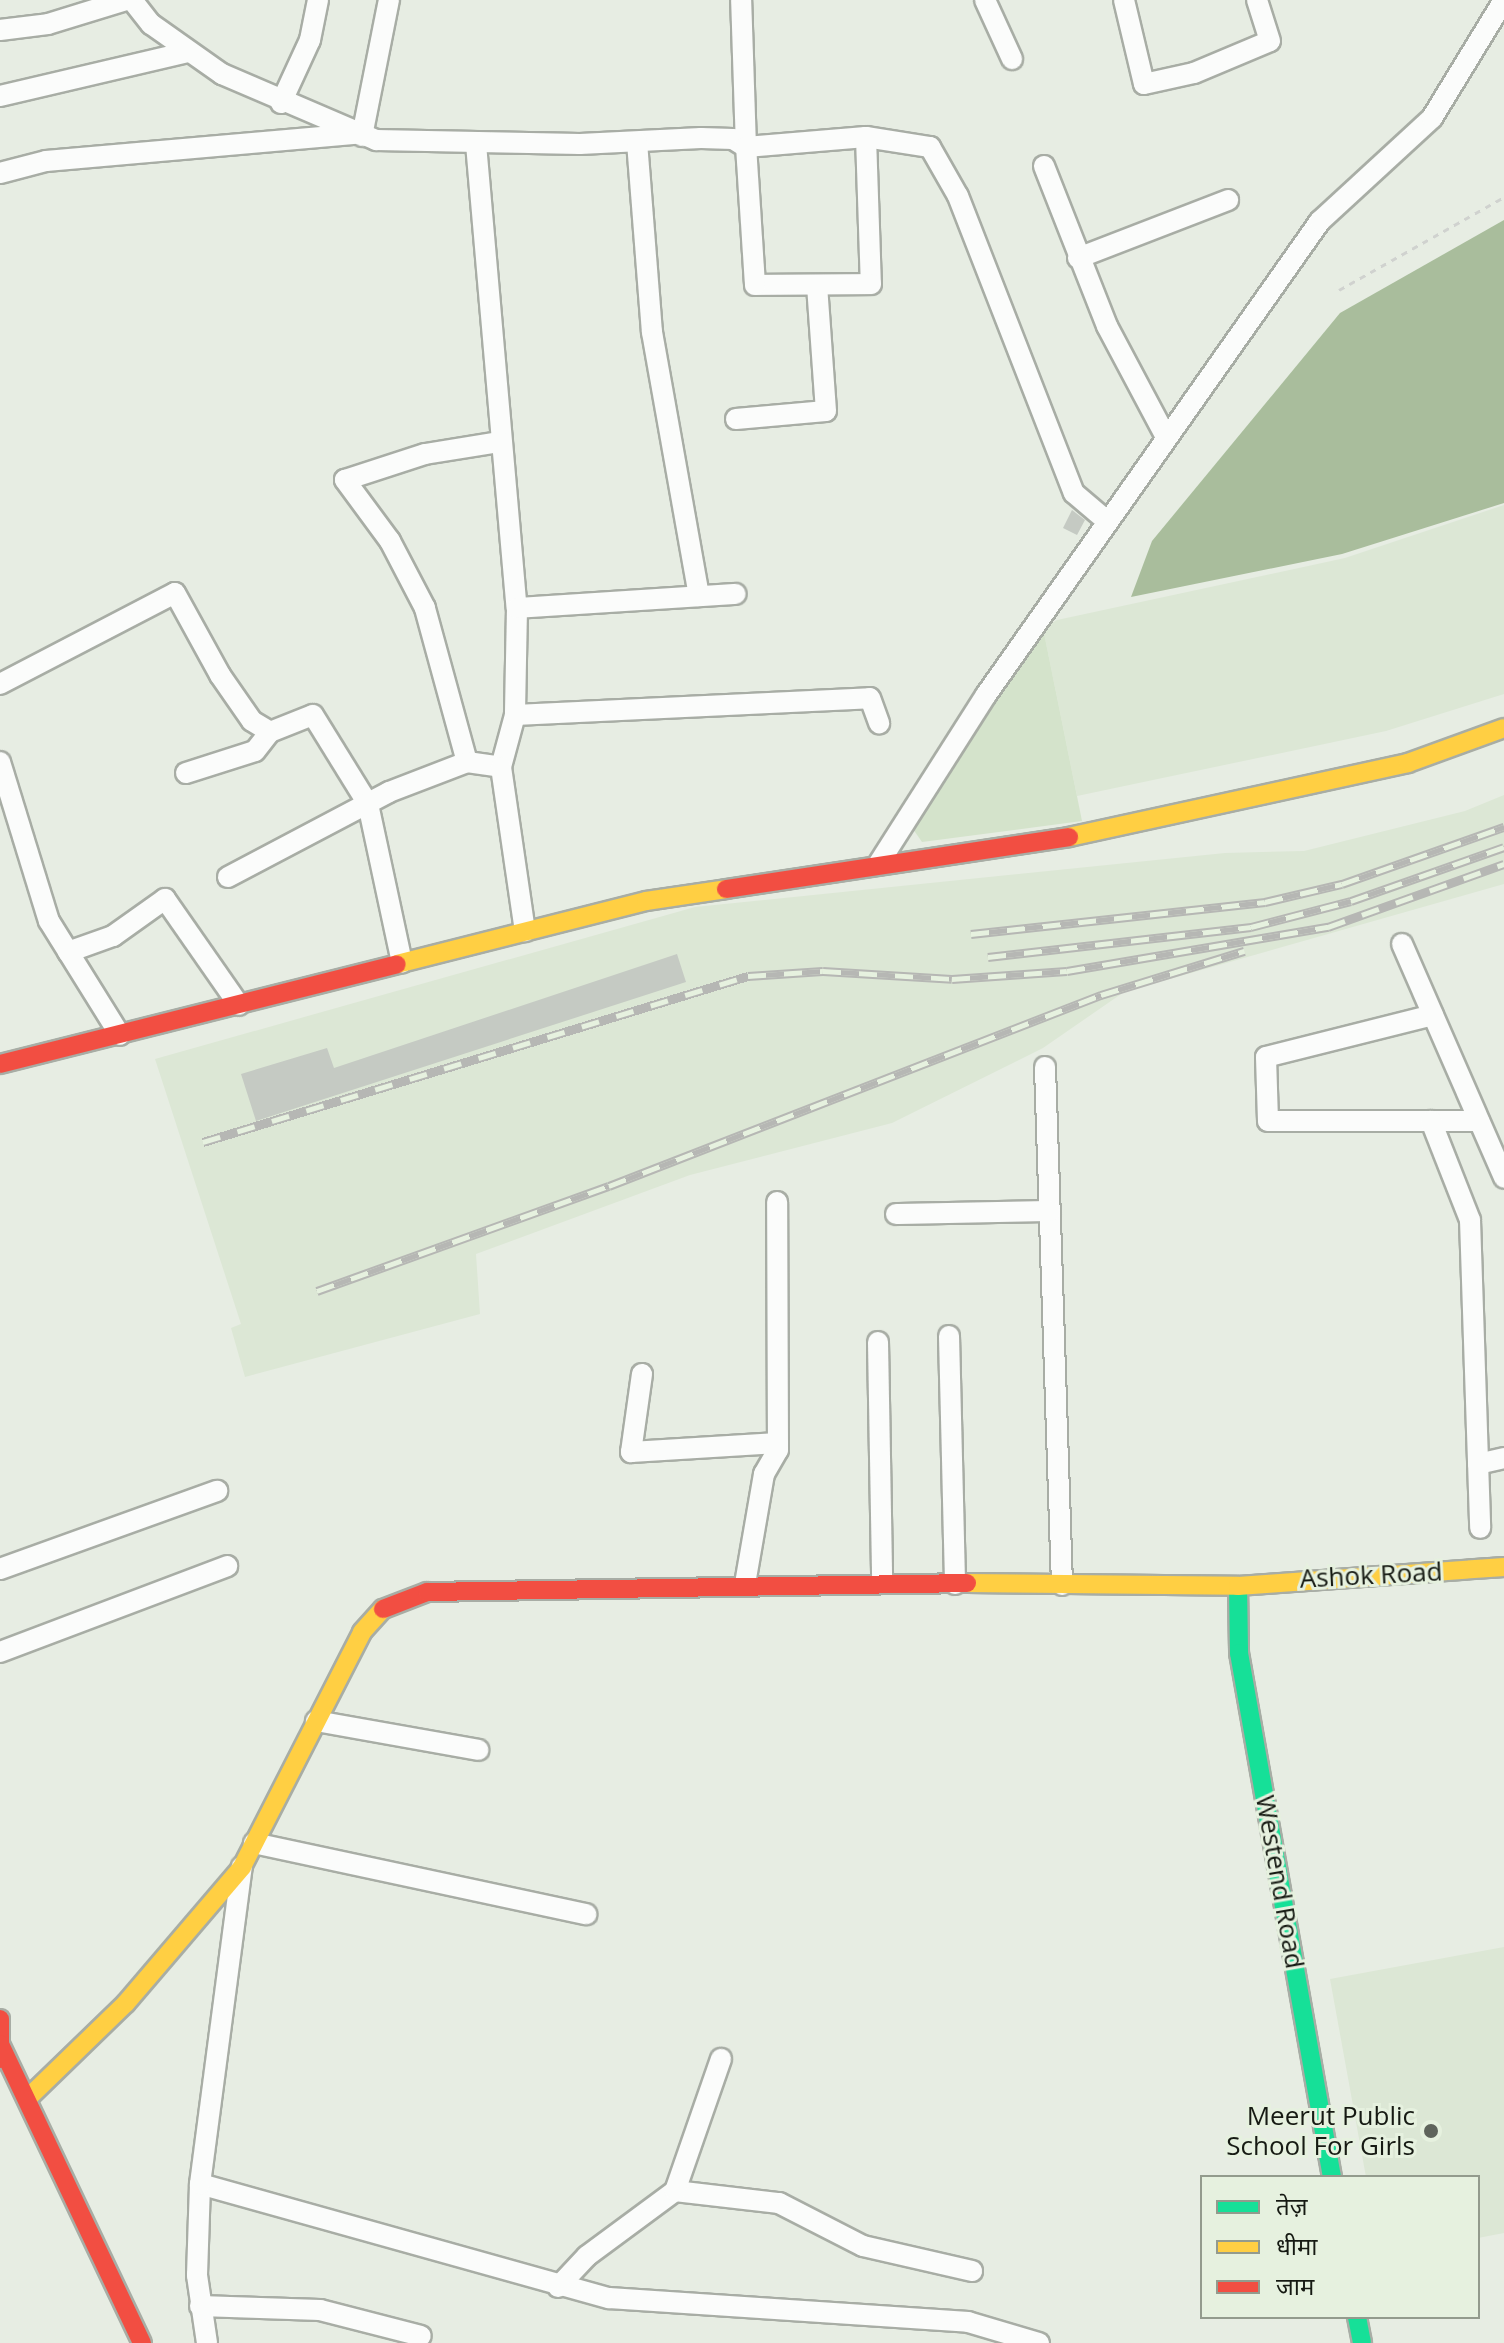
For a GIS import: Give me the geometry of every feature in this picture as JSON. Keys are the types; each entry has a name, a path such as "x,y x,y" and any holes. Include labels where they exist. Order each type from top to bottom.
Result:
{"street":[{"path":"0,30 48,24 129,0 188,52 281,103 359,135"},
{"path":"281,103 310,40 318,0"},
{"path":"359,135 389,0"},
{"path":"741,0 755,285 871,284 866,137"},
{"path":"985,0 1012,59"},
{"path":"1124,0 1144,84 1194,73 1270,41 1257,0"},
{"path":"879,863 1107,521 1320,221 1432,118 1504,0"},
{"path":"0,96 188,52"},
{"path":"0,173 46,161 359,135 476,144 733,139 746,147 866,137 930,147 958,196 1074,493 1107,521"},
{"path":"637,142 652,332 699,596"},
{"path":"476,144 517,608 515,715 501,767 525,931"},
{"path":"1044,166 1078,258 1166,437"},
{"path":"1078,258 1228,200"},
{"path":"736,419 826,411 817,285"},
{"path":"467,762 425,608 390,541 345,480 425,454 500,442"},
{"path":"0,684 175,593 220,675 252,721 270,732"},
{"path":"517,608 736,594"},
{"path":"515,715 870,698 879,723"},
{"path":"186,773 255,751 270,732 313,715 368,804 402,962"},
{"path":"0,1064 646,901 879,863 1044,842 1408,763 1504,728"},
{"path":"0,762 49,921 120,1035"},
{"path":"228,877 368,804 467,762 501,767"},
{"path":"68,952 113,936 165,899 239,1005"},
{"path":"1402,944 1504,1178"},
{"path":"1433,1015 1266,1057 1268,1121 1479,1121"},
{"path":"1045,1067 1062,1585"},
{"path":"1431,1121 1470,1220 1480,1528"},
{"path":"745,1584 764,1474 778,1443 777,1202"},
{"path":"896,1214 1050,1211"},
{"path":"949,1336 955,1584"},
{"path":"878,1342 882,1583"},
{"path":"642,1374 631,1452 778,1443"},
{"path":"1478,1464 1504,1458"},
{"path":"0,1569 217,1491"},
{"path":"0,1652 227,1566"},
{"name":"Ashok Road","path":"28,2098 126,2003 242,1867 362,1632 389,1602 427,1592 745,1584 1238,1586 1504,1567"},
{"name":"Westend Road","path":"1238,1586 1239,1653 1332,2175"},
{"path":"316,1721 478,1750"},
{"path":"254,1843 586,1914"},
{"path":"207,2343 200,2306 200,2184 242,1867"},
{"path":"0,2019 1,2048 28,2098 142,2343"},
{"path":"558,2287 587,2256 675,2191 721,2059"},
{"path":"200,2184 558,2287 609,2298 968,2322 1039,2343"},
{"path":"675,2191 779,2203 863,2246 972,2271"},
{"path":"200,2306 320,2310 421,2336"},
{"path":"1357,2319 1362,2343"}],"path":[{"path":"1339,290 1504,197"}],"shaded area":[{"path":"1504,220 1504,503 1342,554 1131,597 1152,541 1340,313"},
{"path":"1504,505 1504,694 1386,731 1077,796 1043,628 1057,620 1345,558"},
{"path":"1043,628 1082,821 922,842 913,829"},
{"path":"1504,795 1504,884 1124,992 1043,1048 892,1123 690,1175 476,1254 480,1314 245,1377 231,1328 241,1324 155,1059 695,907 1225,853 1304,851 1465,811"},
{"name":"Meerut Public School For Girls","path":"1504,1947 1504,2233 1480,2238 1480,2175 1366,2175 1330,1979"}],"building":[{"path":"1072,510 1085,520 1077,535 1063,528"},
{"path":"677,954 686,982 256,1121 241,1074 327,1048 334,1068"}],"railway":[{"path":"971,934 1265,902 1342,884 1504,827"},
{"path":"988,957 1251,927 1351,901 1504,847"},
{"path":"203,1142 748,976 823,971 952,979 1067,971 1328,927 1504,864"},
{"path":"317,1291 609,1186 1101,995 1244,951"}],"traffic: fast":[{"path":"1238,1586 1239,1653 1332,2175"},
{"path":"1357,2319 1362,2343"}],"traffic: slow":[{"path":"1069,837 1408,763 1504,728"},
{"path":"397,964 646,901 726,889"},
{"path":"967,1583 1238,1586 1504,1567"},
{"path":"28,2098 126,2003 242,1867 362,1632 383,1609"}],"traffic: jam":[{"path":"726,889 1069,837"},
{"path":"0,1064 397,964"},
{"path":"383,1609 427,1592 967,1583"},
{"path":"0,2019 0,2059"},
{"path":"0,2044 142,2343"}],"place":[{"name":"Meerut Public School For Girls","path":"1431,2131"}]}
